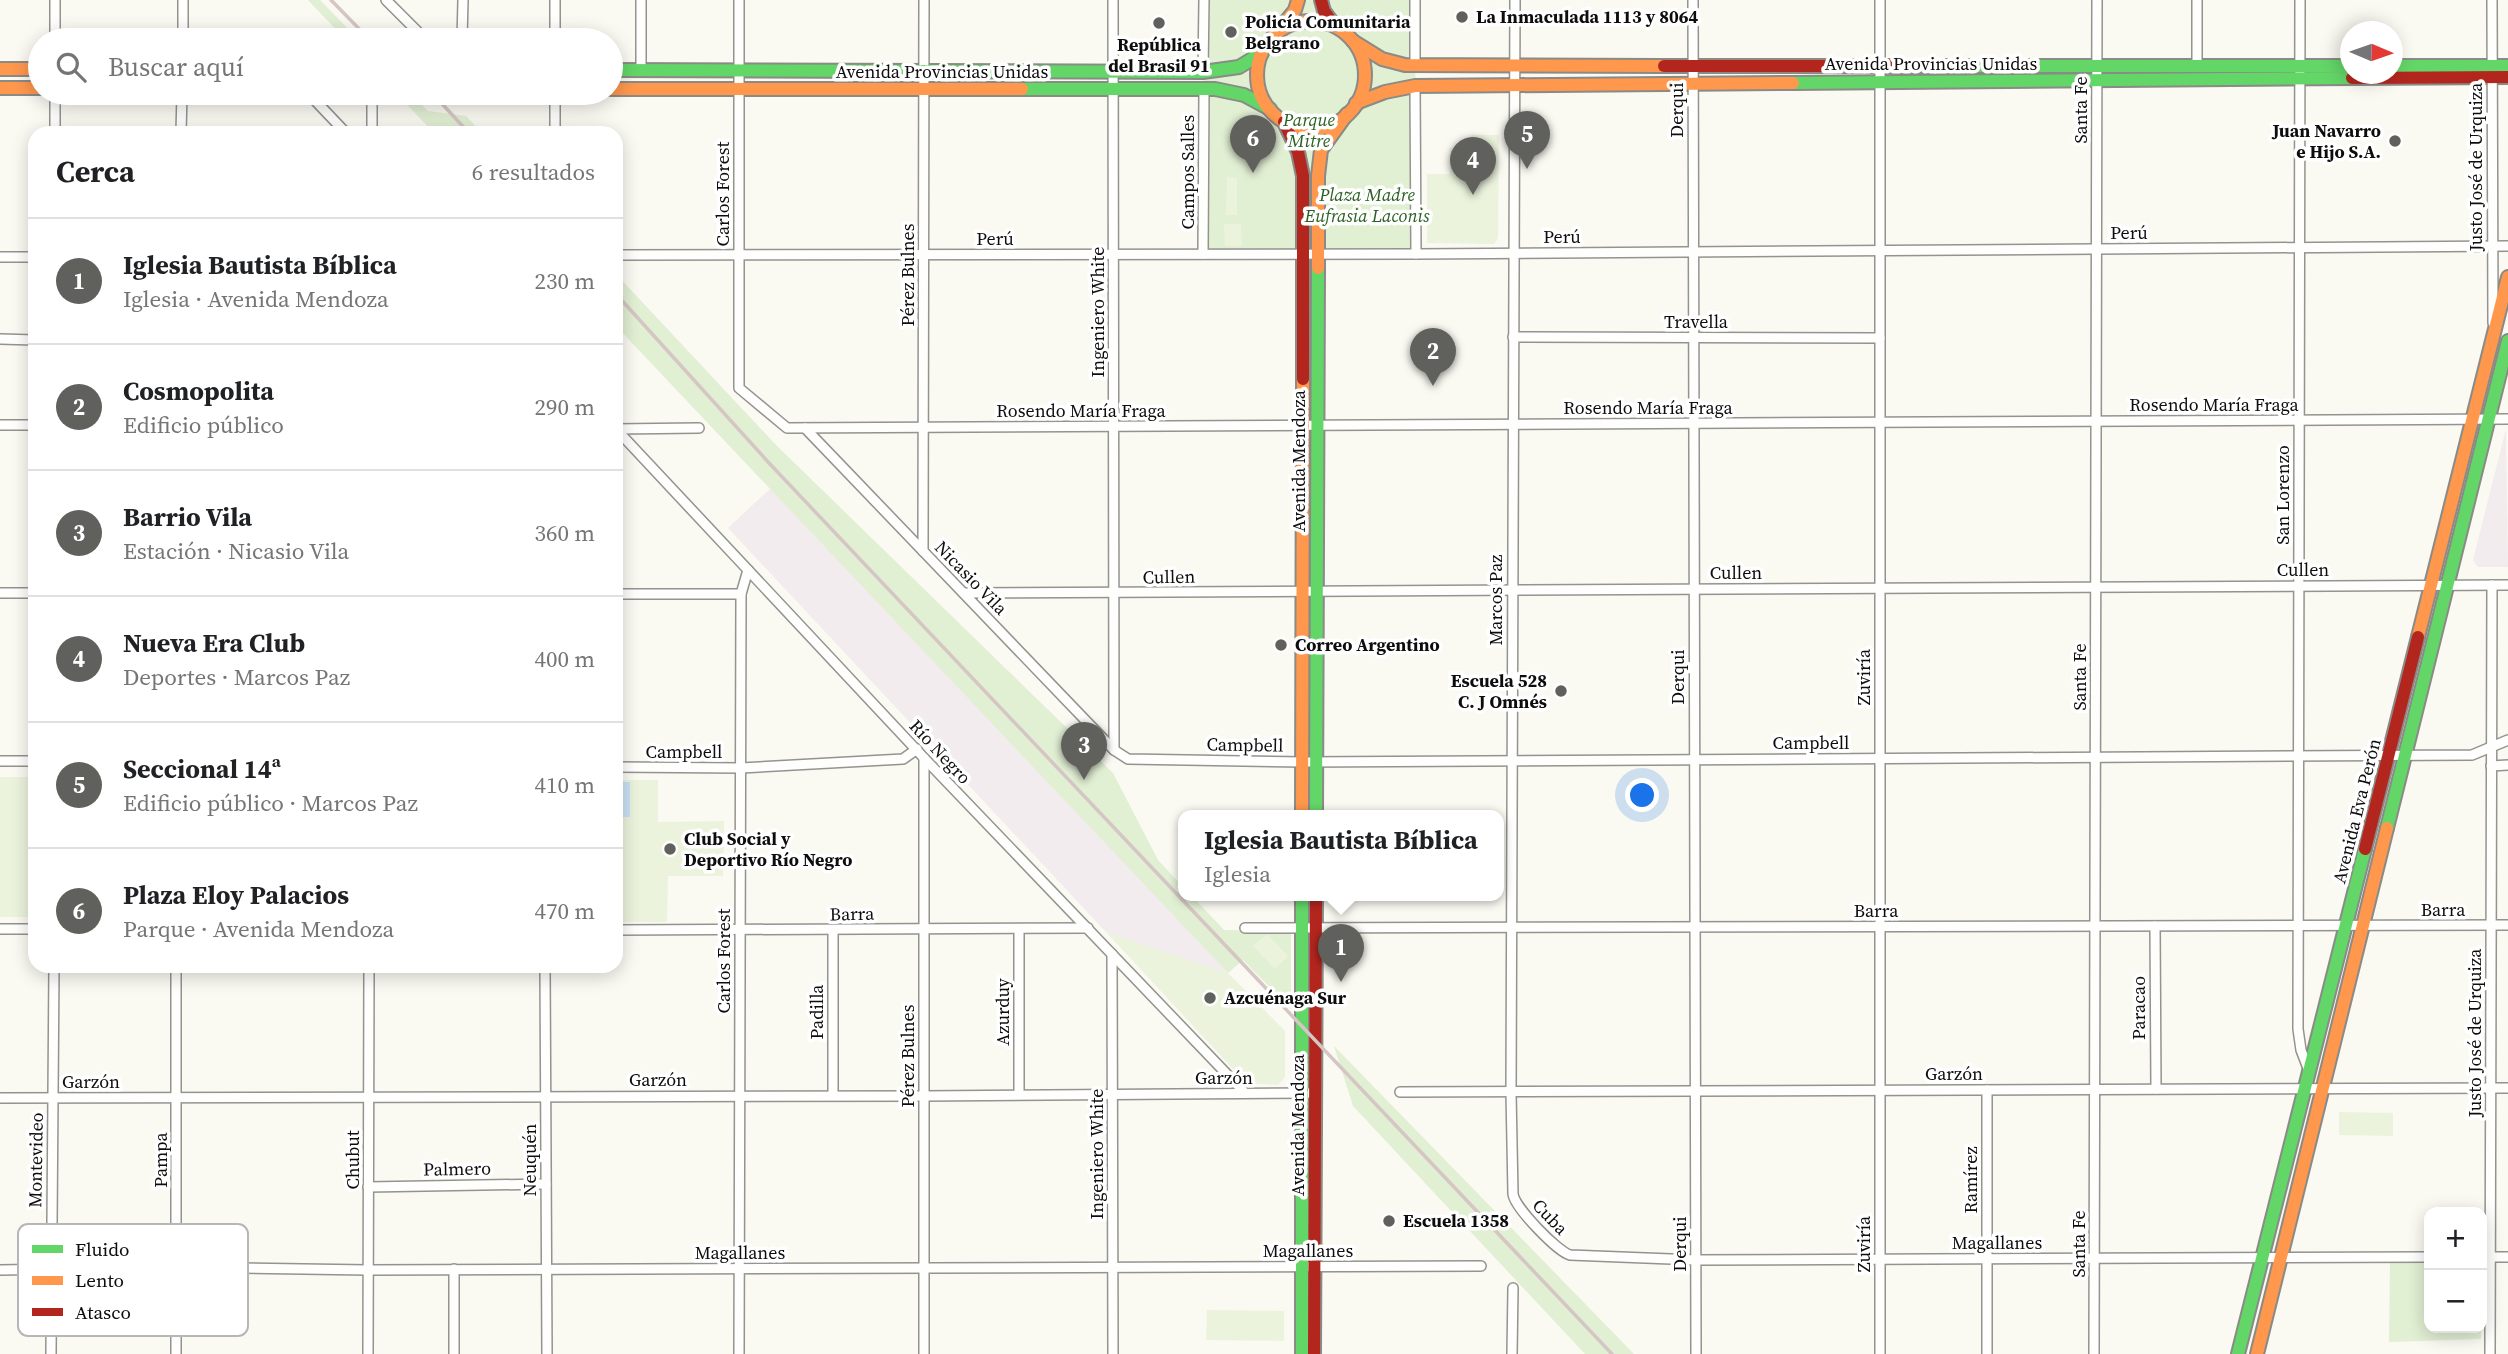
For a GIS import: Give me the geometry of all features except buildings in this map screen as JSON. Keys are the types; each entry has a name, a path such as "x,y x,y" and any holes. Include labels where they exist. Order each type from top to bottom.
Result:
{"main road":[{"path":"1278,32 1291,24 1321,22 1335,27 1353,41 1361,55 1363,88 1347,114 1333,124 1300,128 1284,122 1270,110 1257,82 1262,53 1278,32 1296,10 1298,0"},
{"path":"1321,0 1335,27"},
{"name":"Avenida Provincias Unidas","path":"1353,41 1395,65 1415,66 2197,66 2300,72 2340,67"},
{"name":"Avenida Provincias Unidas","path":"623,70 1203,72 1239,67 1262,53"},
{"name":"Avenida Provincias Unidas","path":"1356,103 1401,86 2097,80 2300,72 2492,72 2508,66"},
{"name":"Avenida Provincias Unidas","path":"2403,67 2492,72 2508,77"},
{"path":"0,69 28,69"},
{"path":"0,88 28,88"},
{"name":"Avenida Provincias Unidas","path":"623,89 1215,89 1244,95 1270,110"},
{"name":"Avenida Mendoza","path":"1303,810 1303,426 1311,254 1321,150 1347,114"},
{"name":"Avenida Mendoza","path":"1284,122 1295,140 1303,162 1311,254 1317,426 1316,810"},
{"name":"Avenida Eva Perón","path":"2238,1354 2508,277"},
{"name":"Avenida Eva Perón","path":"2257,1354 2508,341"},
{"name":"Avenida Mendoza","path":"1302,1354 1308,1266 1309,1093 1309,928 1303,901"},
{"name":"Avenida Mendoza","path":"1309,928 1315,901"},
{"name":"Avenida Mendoza","path":"1308,1266 1314,1354"}],"street":[{"path":"55,0 55,28"},
{"path":"183,0 183,28"},
{"path":"386,0 414,28"},
{"path":"463,0 463,28"},
{"path":"555,0 555,28"},
{"path":"641,0 641,70"},
{"name":"Carlos Forest","path":"739,0 738,388 787,428"},
{"name":"Pérez Bulnes","path":"923,551 924,0"},
{"name":"Ingeniero White","path":"1113,0 1114,750"},
{"path":"1203,72 1204,0"},
{"path":"1415,0 1415,66"},
{"name":"Marcos Paz","path":"1514,1199 1511,928 1515,0"},
{"name":"Derqui","path":"1693,0 1696,1354"},
{"name":"Zuviría","path":"1880,0 1880,1354"},
{"name":"Santa Fe","path":"2094,1354 2097,0"},
{"path":"2197,0 2197,66"},
{"name":"San Lorenzo","path":"2300,0 2298,1029 2301,1050 2310,1072"},
{"name":"Justo José de Urquiza","path":"2492,0 2491,247 2494,335"},
{"path":"1415,86 1416,254"},
{"name":"Campos Salles","path":"1203,254 1204,90"},
{"path":"55,105 55,126"},
{"path":"181,126 182,105"},
{"path":"319,105 339,126"},
{"path":"372,105 372,126"},
{"path":"555,105 555,126"},
{"name":"Perú","path":"623,256 1416,254 2508,246"},
{"path":"0,257 28,257"},
{"name":"Travella","path":"1513,337 1880,338"},
{"path":"0,339 28,340"},
{"name":"Rosendo María Fraga","path":"787,428 2508,419"},
{"path":"0,425 28,425"},
{"path":"623,429 699,428"},
{"name":"Nicasio Vila","path":"805,428 1114,750"},
{"name":"Río Negro","path":"623,436 924,758 1245,1093"},
{"name":"Carlos Forest","path":"739,1354 741,594 748,570"},
{"name":"Justo José de Urquiza","path":"2487,1215 2492,585"},
{"name":"Cullen","path":"964,593 2508,585"},
{"path":"0,593 28,593"},
{"path":"623,594 741,594"},
{"name":"Campbell","path":"1114,750 1128,759 1303,762 2472,755 2508,740"},
{"name":"Campbell","path":"623,767 741,768 902,759 917,749"},
{"name":"Pérez Bulnes","path":"924,758 925,1354"},
{"path":"0,761 28,761"},
{"path":"2491,765 2508,765"},
{"name":"Barra","path":"1245,928 2508,925"},
{"name":"Paracao","path":"2155,926 2156,1089"},
{"name":"Barra","path":"623,930 1088,928"},
{"path":"0,929 28,929"},
{"name":"Azurduy","path":"1019,929 1019,1094"},
{"name":"Padilla","path":"833,930 833,1095"},
{"name":"Ingeniero White","path":"1112,954 1113,1354"},
{"name":"Montevideo","path":"51,1224 54,973"},
{"name":"Pampa","path":"176,973 177,1224"},
{"name":"Chubut","path":"368,1354 369,973"},
{"name":"Neuquén","path":"545,973 547,1354"},
{"name":"Garzón","path":"1400,1092 2508,1088"},
{"name":"Ramírez","path":"1987,1090 1987,1354"},
{"name":"Garzón","path":"0,1098 1309,1093"},
{"name":"Palmero","path":"368,1187 546,1184"},
{"name":"Cuba","path":"1514,1199 1565,1254"},
{"name":"Magallanes","path":"1565,1254 1696,1260 2424,1257"},
{"path":"2487,1257 2508,1257"},
{"name":"Magallanes","path":"248,1269 1481,1266"},
{"path":"454,1269 454,1354"},
{"name":"Magallanes","path":"0,1270 18,1270"},
{"name":"Justo José de Urquiza","path":"2487,1270 2490,1354"},
{"path":"1512,1354 1513,1288"},
{"name":"Montevideo","path":"51,1336 51,1354"},
{"name":"Pampa","path":"176,1336 176,1354"}],"shaded area":[{"path":"2506,429 2508,567 2478,567 2473,560"},
{"path":"774,485 1228,973 1106,932 728,528"}],"green space":[{"path":"308,0 320,0 347,28 335,28"},
{"name":"Parque Mitre","path":"1204,0 1415,0 1416,254 1203,254"},
{"path":"407,105 422,105 428,111 466,116 475,126 427,126"},
{"path":"1471,135 1499,135 1498,238 1494,244 1427,243 1427,174 1450,174 1450,148 1470,148"},
{"path":"1227,177 1237,178 1237,215 1226,215"},
{"path":"1224,224 1241,224 1242,246 1225,246"},
{"path":"623,281 776,445 1113,773 1158,860 1178,882 1178,901 1197,901 1224,930 1286,931 1291,934 1291,1009 1243,960 1228,973 623,333"},
{"path":"0,777 28,777 28,917 0,917"},
{"name":"Club Social y Deportivo Río Negro","path":"623,780 658,780 658,822 724,821 723,876 668,876 667,922 623,922"},
{"name":"Azcuénaga Sur","path":"1106,932 1228,973 1285,1031 1285,1077 1278,1085 1246,1083"},
{"path":"1267,934 1288,956 1275,969 1253,946"},
{"path":"1334,1046 1634,1354 1585,1354 1353,1106"},
{"path":"2339,1112 2393,1113 2393,1136 2339,1135"},
{"path":"2390,1260 2424,1260 2424,1333 2481,1333 2481,1339 2389,1342"},
{"path":"1207,1310 1284,1311 1284,1341 1206,1340"}],"water":[{"path":"623,782 630,782 630,817 623,817"}],"railway":[{"path":"331,0 358,28"},
{"path":"443,105 463,126"},
{"path":"623,302 769,463 1178,895"},
{"path":"1183,901 1612,1354"}],"traffic: fast":[{"path":"623,70 1203,72 1239,67 1262,53"},
{"path":"1900,66 2340,66"},
{"path":"2403,66 2508,66"},
{"path":"1793,83 2340,78"},
{"path":"1022,89 1215,89 1244,95 1270,109"},
{"path":"1316,810 1318,268"},
{"path":"2387,828 2508,341"},
{"path":"2238,1354 2365,849"},
{"path":"1302,901 1302,1354"}],"traffic: slow":[{"path":"1282,26 1295,10 1298,0"},
{"path":"1311,21 1341,30 1349,37 1356,45 1365,75 1356,105 1349,113 1341,120 1311,129 1281,120 1273,113 1266,105 1257,75 1266,45 1273,37 1281,30 1311,21"},
{"path":"1353,41 1382,59 1405,65 1664,66"},
{"path":"0,69 28,69"},
{"path":"1356,103 1385,92 1415,86 1793,83"},
{"path":"0,88 28,88"},
{"path":"623,89 1022,89"},
{"path":"1318,268 1318,176 1321,150 1347,114"},
{"path":"2418,637 2508,277"},
{"path":"1302,810 1303,379"},
{"path":"2257,1354 2387,828"}],"traffic: jam":[{"path":"1321,0 1324,11 1335,26"},
{"path":"1664,66 1900,66"},
{"path":"2403,78 2508,77"},
{"path":"1284,122 1298,152 1303,176 1303,379"},
{"path":"2365,849 2418,637"},
{"path":"1314,1354 1316,901"}],"place":[{"name":"La Inmaculada 1113 y 8064","path":"1462,17"},
{"name":"República del Brasil 91","path":"1159,23"},
{"name":"Policía Comunitaria Belgrano","path":"1231,32"},
{"name":"Juan Navarro e Hijo S.A.","path":"2395,141"},
{"name":"Seccional 14ª","path":"1527,169"},
{"name":"Plaza Eloy Palacios","path":"1253,173"},
{"name":"Nueva Era Club","path":"1473,195"},
{"name":"Cosmopolita","path":"1433,386"},
{"name":"Correo Argentino","path":"1281,645"},
{"name":"Escuela 528 C. J Omnés","path":"1561,691"},
{"name":"Barrio Vila","path":"1084,780"},
{"name":"Club Social y Deportivo Río Negro","path":"670,849"},
{"name":"Iglesia Bautista Bíblica","path":"1341,982"},
{"name":"Azcuénaga Sur","path":"1210,998"},
{"name":"Escuela 1358","path":"1389,1221"}],"park label":[{"name":"Plaza Madre Eufrasia Laconis","path":"1367,206"}]}
